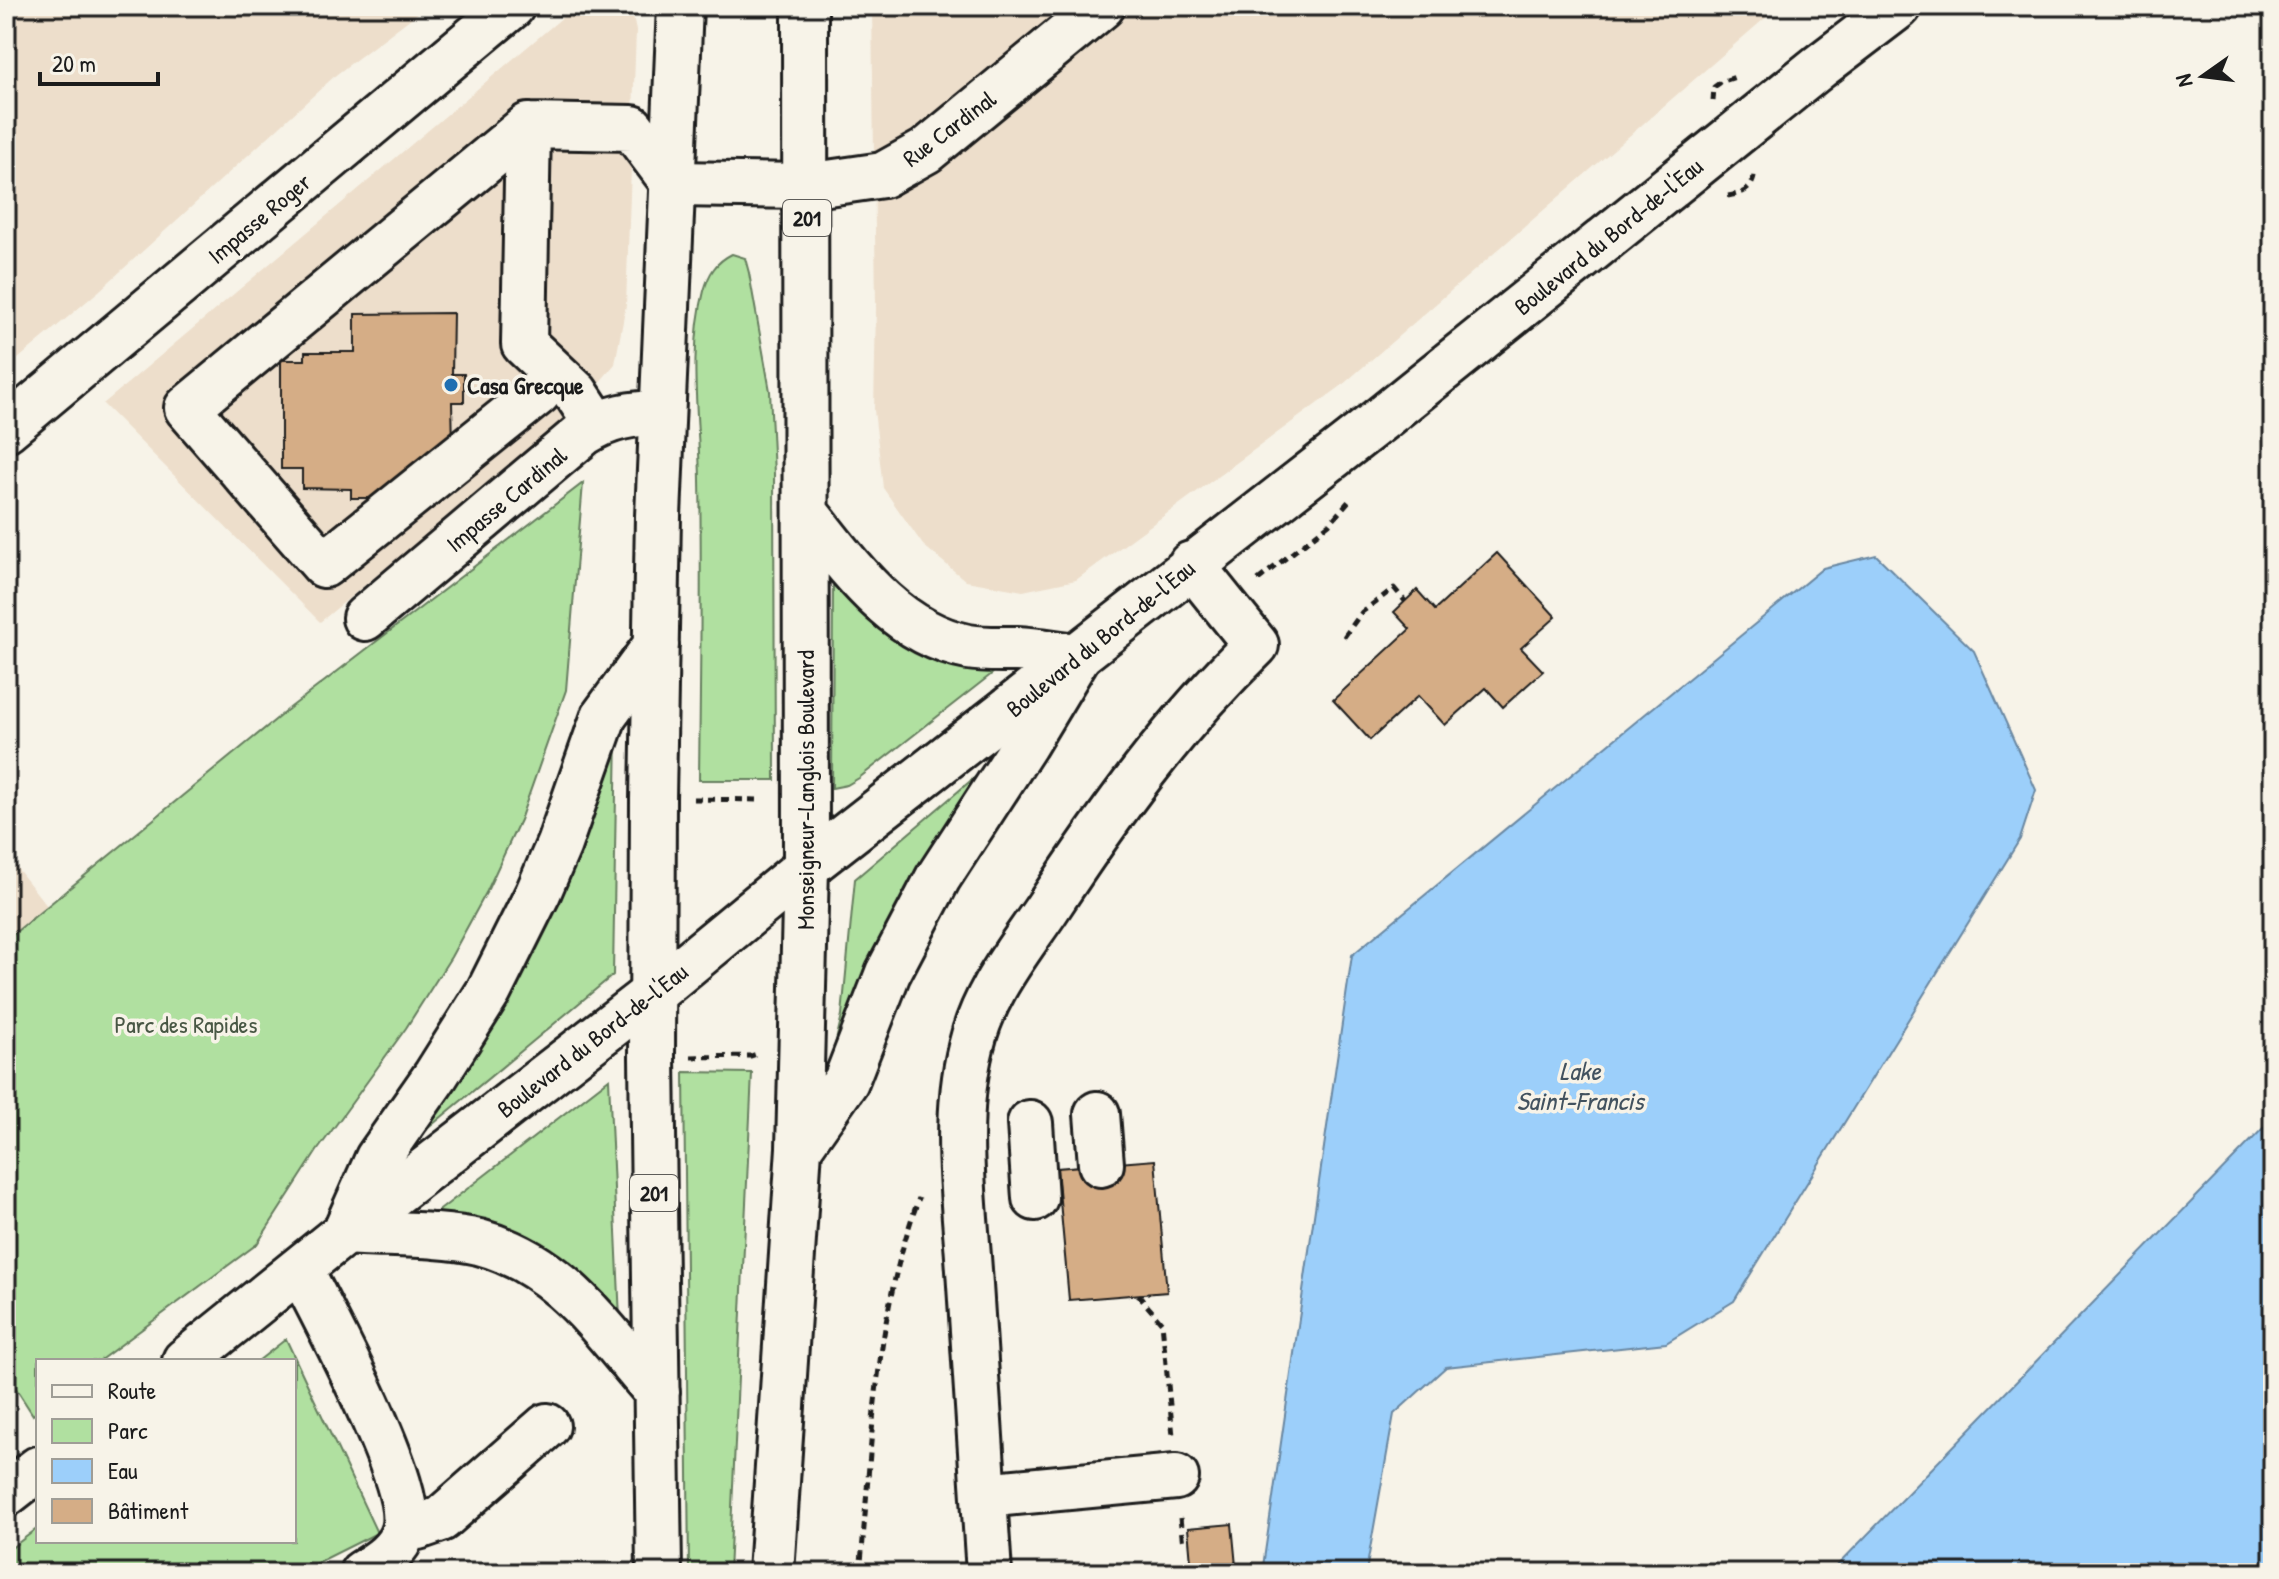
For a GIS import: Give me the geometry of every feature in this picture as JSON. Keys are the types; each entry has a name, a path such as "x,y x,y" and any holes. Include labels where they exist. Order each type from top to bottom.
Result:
{"main road":[{"name":"Impasse Roger","path":"6,429 512,6"},
{"name":"201","path":"659,1573 652,994 656,645 662,413 680,6"},
{"name":"Monseigneur-Langlois Boulevard","path":"771,1573 799,1148 806,867 805,6"},
{"name":"Rue Cardinal","path":"674,184 807,186 883,175 908,163 947,134 1102,6"},
{"name":"Boulevard du Bord-de-l'Eau","path":"188,1359 345,1232 652,994 806,867 1381,419 1807,76 1899,6"},
{"path":"555,373 538,393 324,565 187,408 528,126 632,128 674,184"},
{"path":"528,126 524,344 582,399 597,425"},
{"name":"Impasse Cardinal","path":"365,618 597,425 620,416 662,413"},
{"path":"799,1148 846,1081 888,973 938,878 1078,656 966,646 939,638 918,627 876,596 807,514"},
{"path":"989,1573 962,1159 964,1090 970,1050 977,1024 999,977 1113,809 1202,698 1256,645 1191,564"},
{"path":"656,645 604,716 559,844 495,979 436,1075 378,1158 345,1232 477,1242 533,1264 575,1297 657,1392"},
{"path":"1097,1114 1101,1164"},
{"path":"1030,1123 1035,1198"},
{"path":"300,1269 394,1469 406,1508 405,1526 394,1549 362,1573"},
{"path":"405,1526 418,1527 441,1519 547,1426"},
{"path":"6,1494 36,1471"},
{"path":"984,1495 1176,1477"}],"path":[{"path":"1344,637 1362,612 1394,588 1405,601"},
{"path":"699,799 771,801"},
{"path":"688,1057 751,1056"},
{"path":"860,1573 884,1326 903,1247 923,1189"},
{"path":"1138,1295 1162,1323 1183,1545"}],"shaded area":[{"path":"6,6 427,6 337,74 99,291 6,369"},
{"path":"576,6 628,6 636,31 626,305 615,364 571,416 320,622 103,404"},
{"path":"872,6 1779,6 1340,387 1076,580 1023,591 966,581 923,545 883,488 874,410 876,306"},
{"path":"6,854 47,906 6,940"}],"green space":[{"path":"732,254 745,258 770,391 774,474 775,780 699,780 701,555 696,338 708,279 717,264"},
{"name":"Parc des Rapides","path":"583,483 566,690 520,820 487,891 451,957 406,1028 317,1151 257,1244 102,1359 36,1359 36,1413 33,1415 6,1373 6,940 291,707"},
{"path":"833,578 1002,666 859,778 832,788"},
{"path":"617,731 613,975 415,1139"},
{"path":"988,766 829,1071 842,1015 855,879"},
{"path":"684,1072 752,1073 729,1573 689,1573"},
{"path":"609,1079 620,1319 581,1275 547,1249 427,1220"},
{"path":"286,1339 295,1359 261,1359"},
{"path":"296,1360 377,1533 297,1573 6,1573 6,1552 36,1530 36,1543 296,1543"}],"water":[{"name":"Lake Saint-Francis","path":"1876,555 1974,651 2036,790 2020,839 1734,1301 1666,1343 1446,1367 1394,1414 1367,1566 1372,1573 1262,1573 1352,955 1823,568"},
{"path":"2273,1118 2273,1573 1830,1573"}],"building":[{"path":"453,313 452,374 464,374 464,402 452,402 453,447 393,498 351,498 351,489 302,488 302,469 281,469 281,360 305,360 305,352 355,352 355,314"},
{"path":"1497,553 1556,617 1521,648 1543,671 1503,707 1486,688 1445,725 1418,696 1370,740 1333,700 1410,629 1394,612 1417,590 1435,610"},
{"path":"1155,1160 1167,1292 1069,1300 1057,1168"},
{"path":"1232,1524 1236,1566 1215,1568 1216,1573 1192,1573 1188,1528"}],"place":[{"name":"Casa Grecque","path":"451,385"}]}
